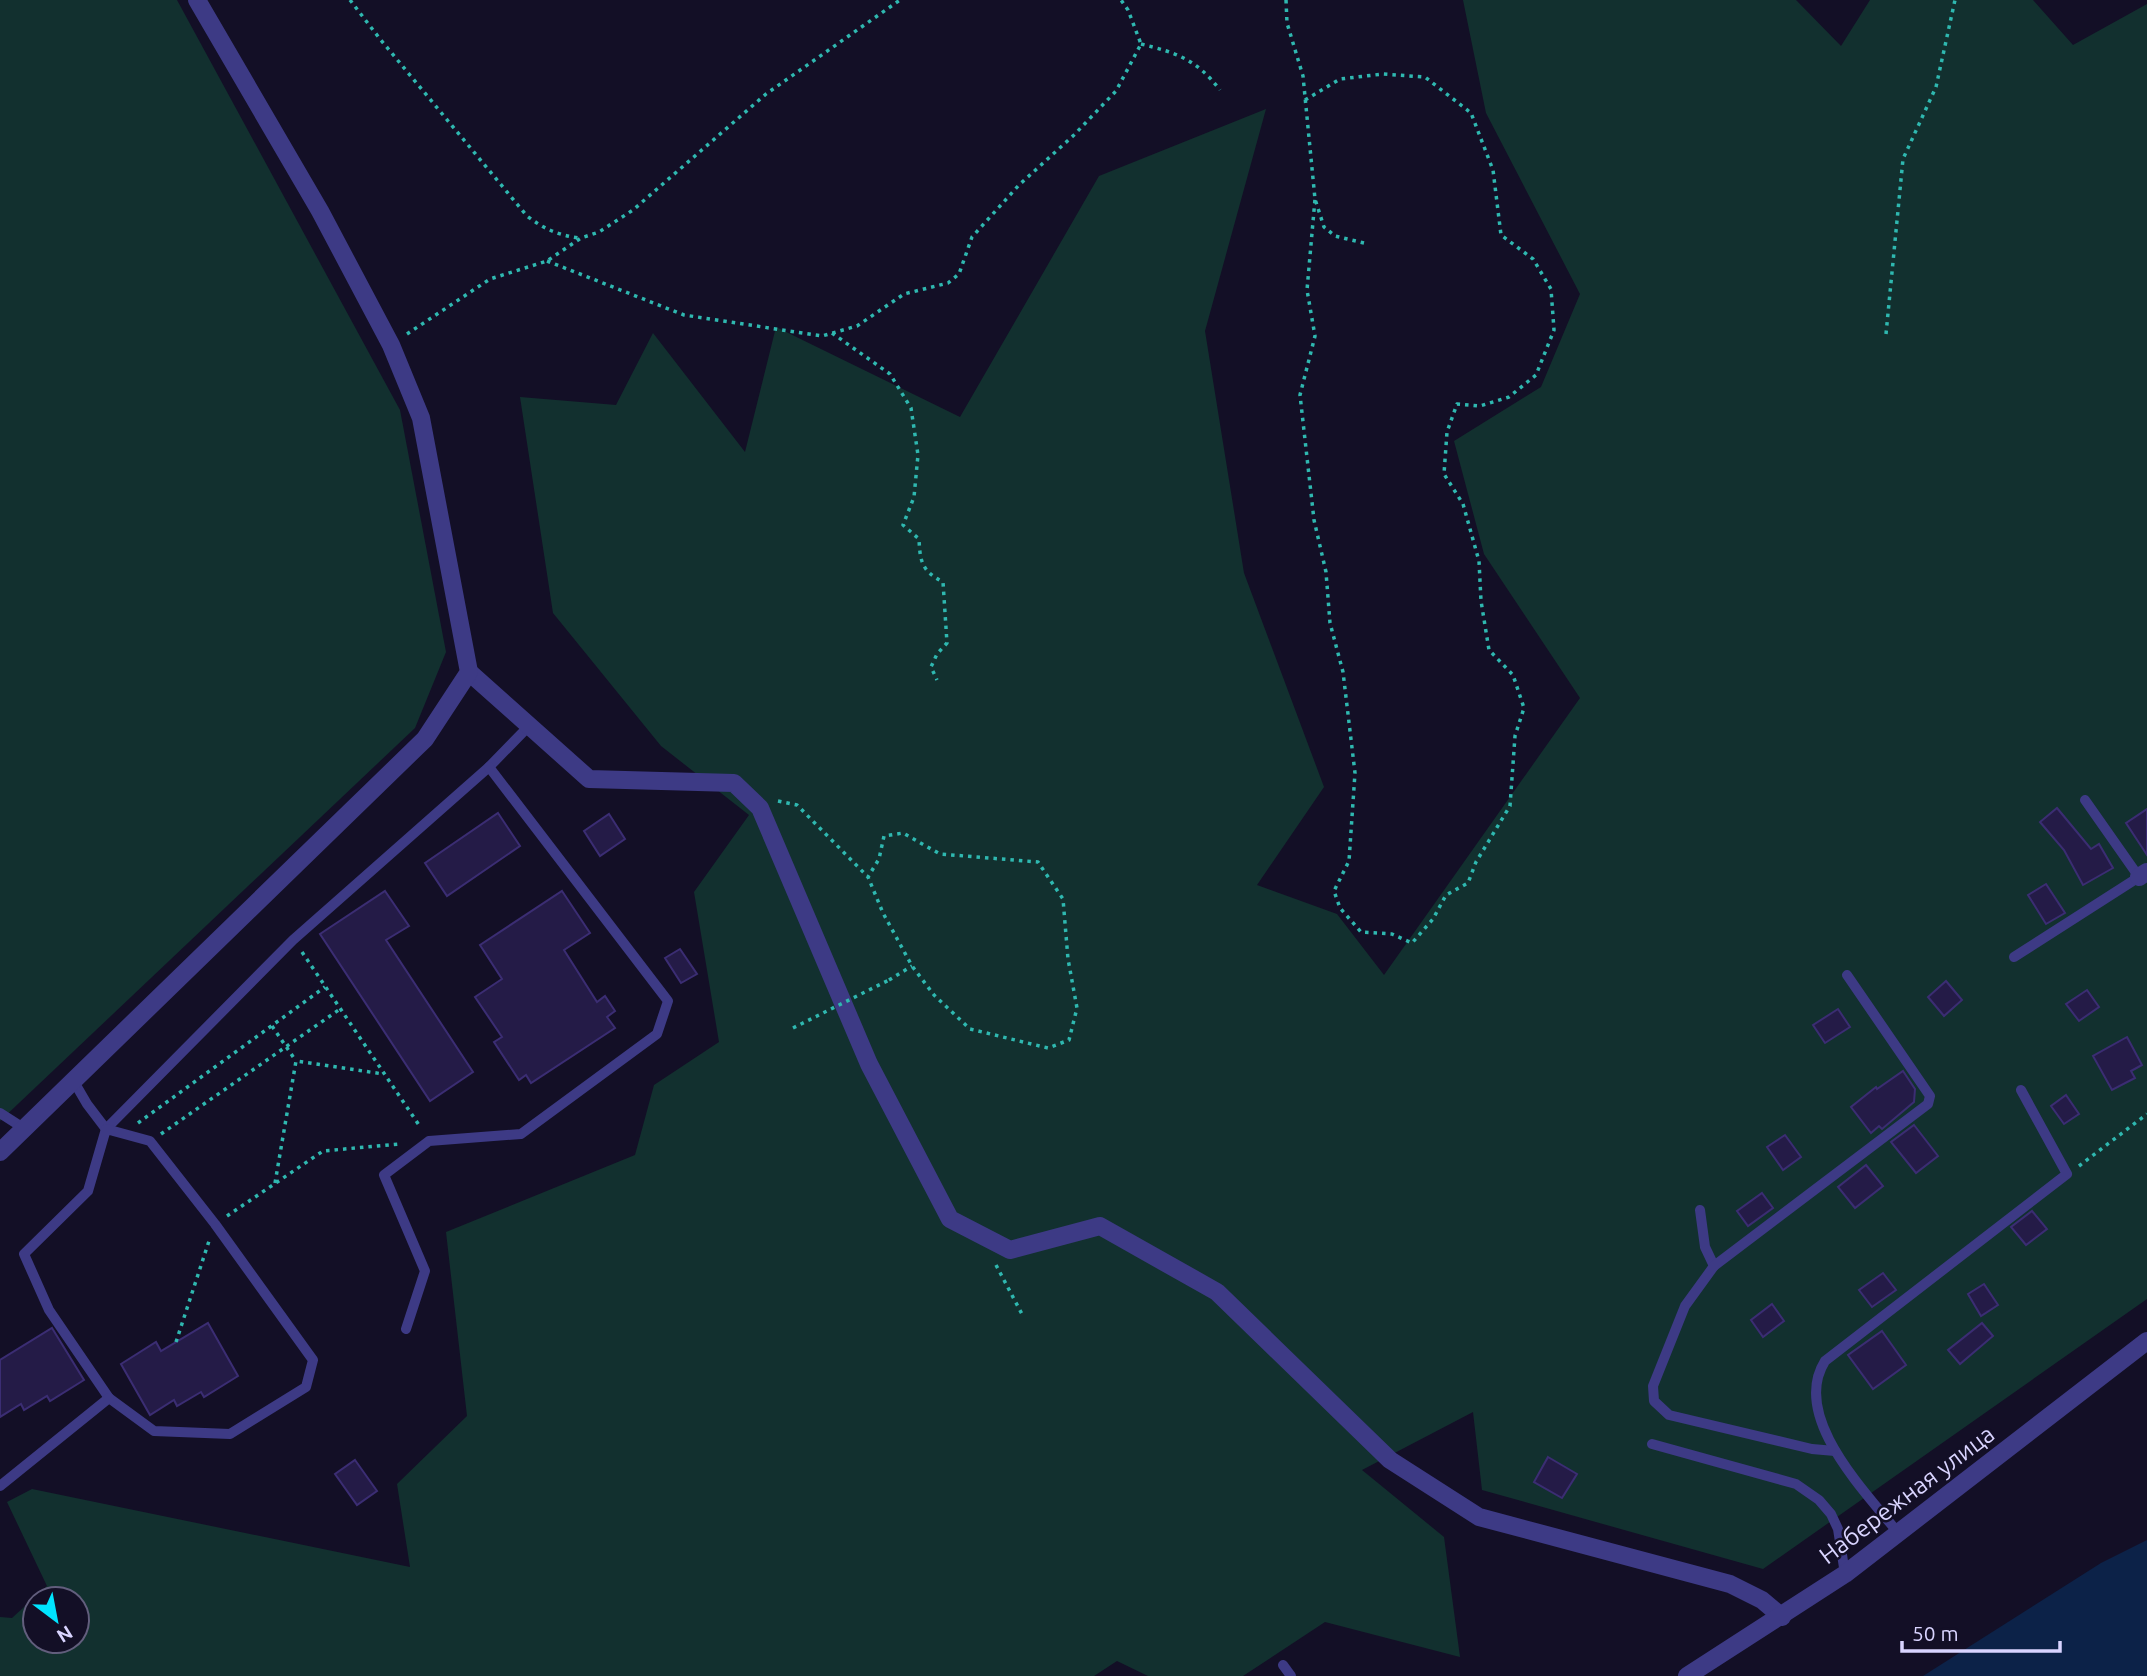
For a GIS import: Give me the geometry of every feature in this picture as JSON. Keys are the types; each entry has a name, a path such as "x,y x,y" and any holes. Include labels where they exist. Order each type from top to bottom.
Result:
{"street":[{"path":"197,0 320,211 391,345 421,418 469,672 589,779 734,783 760,808 869,1064 950,1219 1010,1250 1100,1226 1217,1292 1390,1460 1479,1517 1730,1584 1762,1601 1782,1617"},
{"path":"0,1152 425,739 469,672"},
{"name":"Набережная улица","path":"1687,1676 1845,1574 2147,1341"}],"lane":[{"path":"73,1080 106,1129 150,1142 215,1224 313,1360 306,1387 230,1434 153,1431 108,1398 49,1310 24,1254 88,1191 106,1129 293,940 489,767 528,727"},
{"path":"406,1329 425,1271 384,1175 429,1141 520,1134 657,1034 668,1001 489,767"},
{"path":"2014,957 2143,875 2085,800"},
{"path":"1835,1451 1812,1449 1669,1415 1654,1401 1653,1386 1685,1306 1714,1266 1928,1104 1930,1096 1847,975"},
{"path":"1899,1534 1835,1451 1821,1421 1816,1398 1819,1370 1825,1360 2067,1174 2021,1090"},
{"path":"0,1113 25,1129"},
{"path":"1700,1210 1705,1247 1714,1266"},
{"path":"0,1486 108,1398"},
{"path":"1652,1444 1796,1484 1819,1500 1831,1514 1838,1530 1845,1574"},
{"path":"1283,1665 1291,1676"}],"path":[{"path":"351,0 380,39 527,216 543,228 561,236 581,238"},
{"path":"391,345 489,279 547,261 581,238 599,232 633,210 766,94 900,0"},
{"path":"547,261 684,315 822,336 857,326 904,294 948,283 959,274 972,237 1019,185 1116,92 1141,44 1128,10 1121,0"},
{"path":"1286,0 1287,23 1303,76 1305,100 1314,199 1307,290 1315,336 1300,395 1314,520 1326,572 1330,624 1343,672 1355,773 1349,861 1334,891 1340,908 1361,932 1392,934 1412,943 1433,919 1446,895 1468,883 1476,862 1510,806 1515,736 1524,708 1513,675 1489,650 1481,601 1479,561 1462,504 1444,474 1447,432 1457,404 1480,406 1509,397 1536,374 1554,330 1551,289 1533,260 1502,235 1493,170 1471,113 1425,77 1383,75 1340,79 1305,100"},
{"path":"1886,334 1903,159 1936,87 1955,0"},
{"path":"1141,44 1177,53 1209,76 1220,90"},
{"path":"1314,199 1324,227 1335,236 1364,243"},
{"path":"832,333 890,374 911,408 918,455 914,497 903,525 919,539 920,558 928,574 943,582 947,643 937,654 931,667 937,680"},
{"path":"768,797 797,805 868,877 883,913 912,966 934,995 970,1029 1048,1048 1069,1040 1077,1008 1068,959 1063,899 1038,862 940,854 903,833 884,836 879,859 868,877"},
{"path":"176,1342 215,1224 323,1151 429,1141 293,940"},
{"path":"793,1028 912,966"},
{"path":"325,987 138,1123 150,1142 340,1009"},
{"path":"272,1026 296,1061 383,1073"},
{"path":"275,1183 296,1061"},
{"path":"2067,1174 2147,1114"},
{"path":"979,1234 1023,1316"}],"green space":[{"path":"0,0 177,0 400,410 446,652 415,728 0,1121"},
{"path":"1463,0 1796,0 1841,46 1870,0 2033,0 2073,45 2147,4 2147,1299 1763,1569 1482,1490 1473,1412 1362,1470 1444,1537 1460,1657 1325,1622 1243,1676 1148,1676 1117,1661 1094,1676 0,1676 0,1617 12,1618 21,1610 21,1655 91,1655 91,1585 47,1585 7,1502 32,1489 410,1567 397,1484 467,1416 446,1232 635,1155 654,1085 719,1042 694,892 749,815 661,746 553,613 520,397 616,405 653,333 745,452 776,327 960,417 1099,176 1266,109 1205,331 1244,573 1324,787 1257,885 1337,914 1384,975 1580,698 1484,554 1454,441 1541,387 1580,294 1486,113"}],"water":[{"path":"2147,1540 2147,1676 1923,1676 2101,1563"}],"building":[{"path":"2057,808 2091,849 2099,844 2113,868 2083,885 2064,850 2040,822"},
{"path":"2147,809 2147,855 2126,823"},
{"path":"498,813 520,846 447,896 425,863"},
{"path":"609,814 625,839 600,856 584,831"},
{"path":"2046,884 2065,913 2046,924 2028,895"},
{"path":"385,891 409,926 386,940 473,1072 430,1101 320,934"},
{"path":"562,891 590,933 564,950 597,1002 605,996 615,1011 607,1017 615,1028 531,1083 526,1075 519,1080 494,1042 502,1037 475,997 502,979 480,945"},
{"path":"680,949 697,974 681,983 665,958"},
{"path":"1946,981 1962,1000 1944,1016 1928,997"},
{"path":"2087,990 2099,1007 2079,1021 2066,1004"},
{"path":"1838,1009 1850,1027 1825,1043 1813,1025"},
{"path":"2127,1037 2142,1065 2131,1071 2135,1078 2112,1090 2093,1056"},
{"path":"1903,1071 1915,1089 1914,1102 1882,1129 1879,1126 1871,1133 1851,1107 1876,1087 1877,1089"},
{"path":"2066,1095 2079,1114 2064,1124 2051,1106"},
{"path":"1914,1125 1938,1156 1916,1173 1891,1142"},
{"path":"1785,1135 1801,1157 1783,1170 1767,1147"},
{"path":"1866,1165 1883,1186 1855,1208 1838,1187"},
{"path":"1762,1193 1773,1208 1748,1226 1737,1211"},
{"path":"2032,1211 2047,1229 2026,1245 2011,1227"},
{"path":"1883,1273 1896,1290 1872,1307 1859,1290"},
{"path":"1984,1284 1998,1305 1981,1316 1968,1294"},
{"path":"1772,1304 1784,1321 1763,1337 1751,1320"},
{"path":"208,1323 238,1376 204,1397 201,1392 177,1406 174,1400 150,1415 121,1364 156,1342 161,1351"},
{"path":"1982,1323 1993,1336 1960,1364 1948,1350"},
{"path":"52,1328 84,1380 50,1401 47,1396 24,1410 21,1404 0,1417 0,1360"},
{"path":"1882,1331 1906,1365 1873,1389 1848,1355"},
{"path":"1548,1457 1577,1474 1562,1498 1534,1482"},
{"path":"355,1460 377,1491 357,1505 335,1474"}]}
